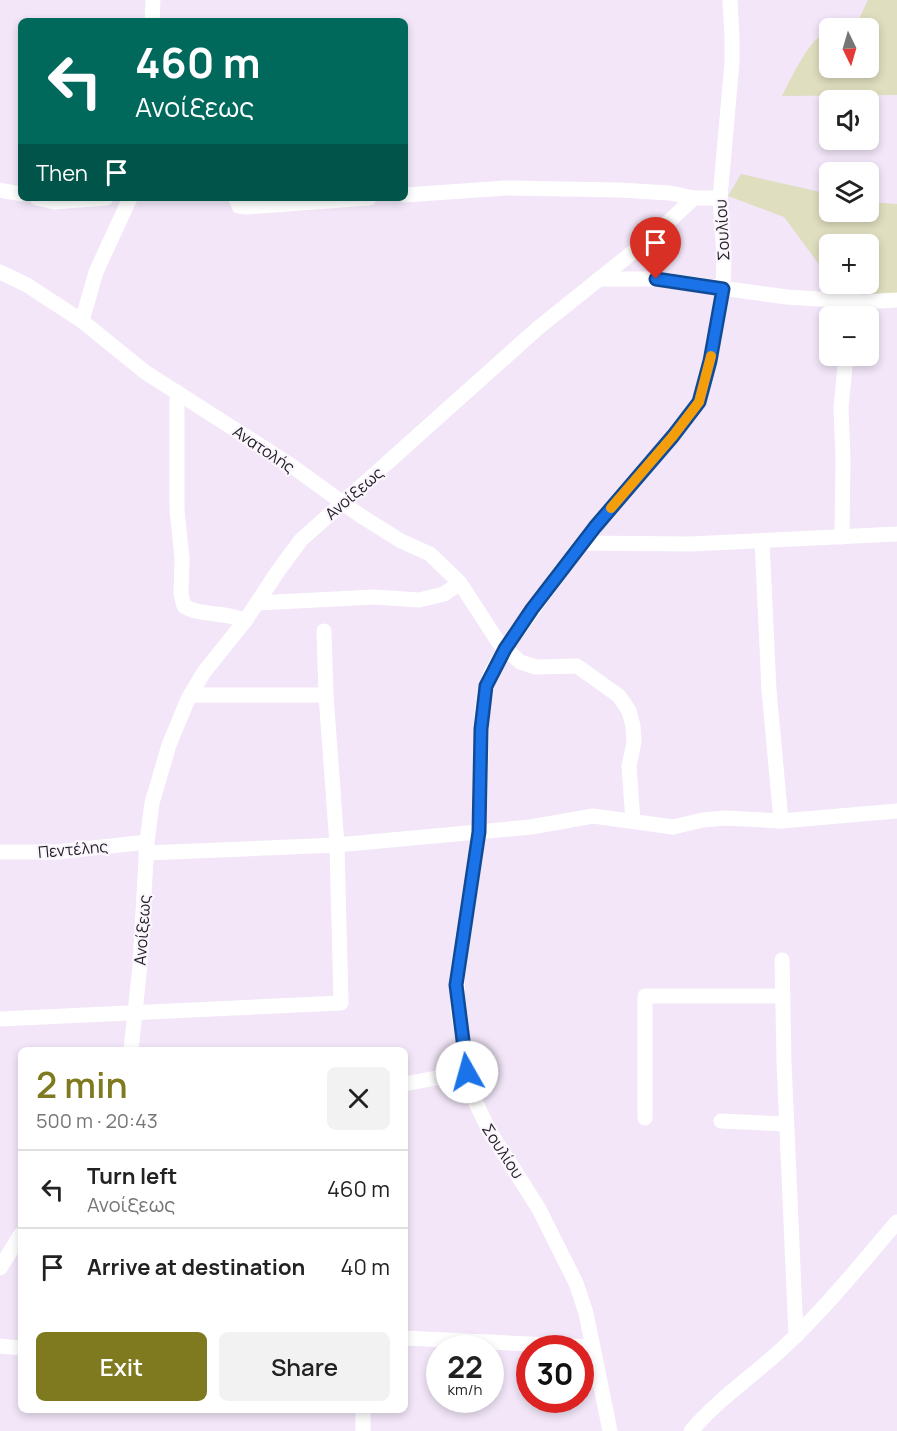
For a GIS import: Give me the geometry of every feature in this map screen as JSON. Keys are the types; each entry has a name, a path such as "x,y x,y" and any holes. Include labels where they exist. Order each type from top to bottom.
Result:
{"street":[{"path":"152,18 153,0"},
{"name":"Σουλίου","path":"590,1335 582,1301 560,1249 522,1180 483,1120 472,1095 467,1072 456,985 479,832 483,699 491,673 532,609 699,402 710,361 723,289 724,256 720,198 732,62 730,0"},
{"path":"408,195 506,188 619,189 670,193 694,198 720,198"},
{"path":"0,190 18,193"},
{"name":"Ανοίξεως","path":"130,1047 140,965 146,848 158,779 181,715 190,695 211,661 246,621 293,550 538,328 653,236 694,198"},
{"path":"50,201 67,201"},
{"path":"82,321 96,272 129,201"},
{"path":"237,201 239,206 247,207 328,201"},
{"name":"Ανατολής","path":"0,272 27,285 82,321 145,372 289,465 342,504 401,541 429,553 460,583 505,649"},
{"path":"599,279 656,279 829,306"},
{"path":"864,306 897,300"},
{"path":"842,537 841,408 845,366"},
{"path":"177,392 177,510 182,558 181,594 184,606 192,611 228,615 246,621"},
{"path":"583,543 690,544 897,534"},
{"path":"762,541 769,690 781,821"},
{"path":"257,603 374,597 419,600 444,594 460,583"},
{"path":"0,1019 341,1003 337,845 326,695 324,631"},
{"path":"505,649 519,662 530,666 577,666 622,700 631,717 634,737 629,766 633,820"},
{"path":"190,695 326,695"},
{"name":"Πεντέλης","path":"0,852 337,845 479,832 564,822 593,816 673,827 725,818 781,821 897,811"},
{"path":"782,960 786,1124 796,1336"},
{"path":"645,1118 645,996 783,996"},
{"path":"408,1083 467,1072"},
{"path":"721,1121 786,1124"},
{"path":"691,1431 717,1404 796,1336 850,1279 897,1222"},
{"path":"0,1268 18,1239"},
{"path":"408,1338 516,1343"},
{"path":"0,1346 18,1348"},
{"name":"Σουλίου","path":"594,1352 610,1431"},
{"path":"363,1413 363,1431"}],"green space":[{"path":"868,0 897,0 897,95 879,95 879,90 819,90 819,96 782,96 808,49 819,37 819,78 879,78 879,18 859,18"},
{"path":"741,174 819,192 819,222 879,222 879,203 897,204 897,293 879,294 879,234 819,234 819,264 784,217 728,196"}],"slow traffic":[{"path":"611,508 699,402 711,356"}],"route":[{"path":"467,1072 456,985 479,832 481,729 486,686 505,649 532,609 595,527 699,402 710,361 723,289 656,279"}]}
